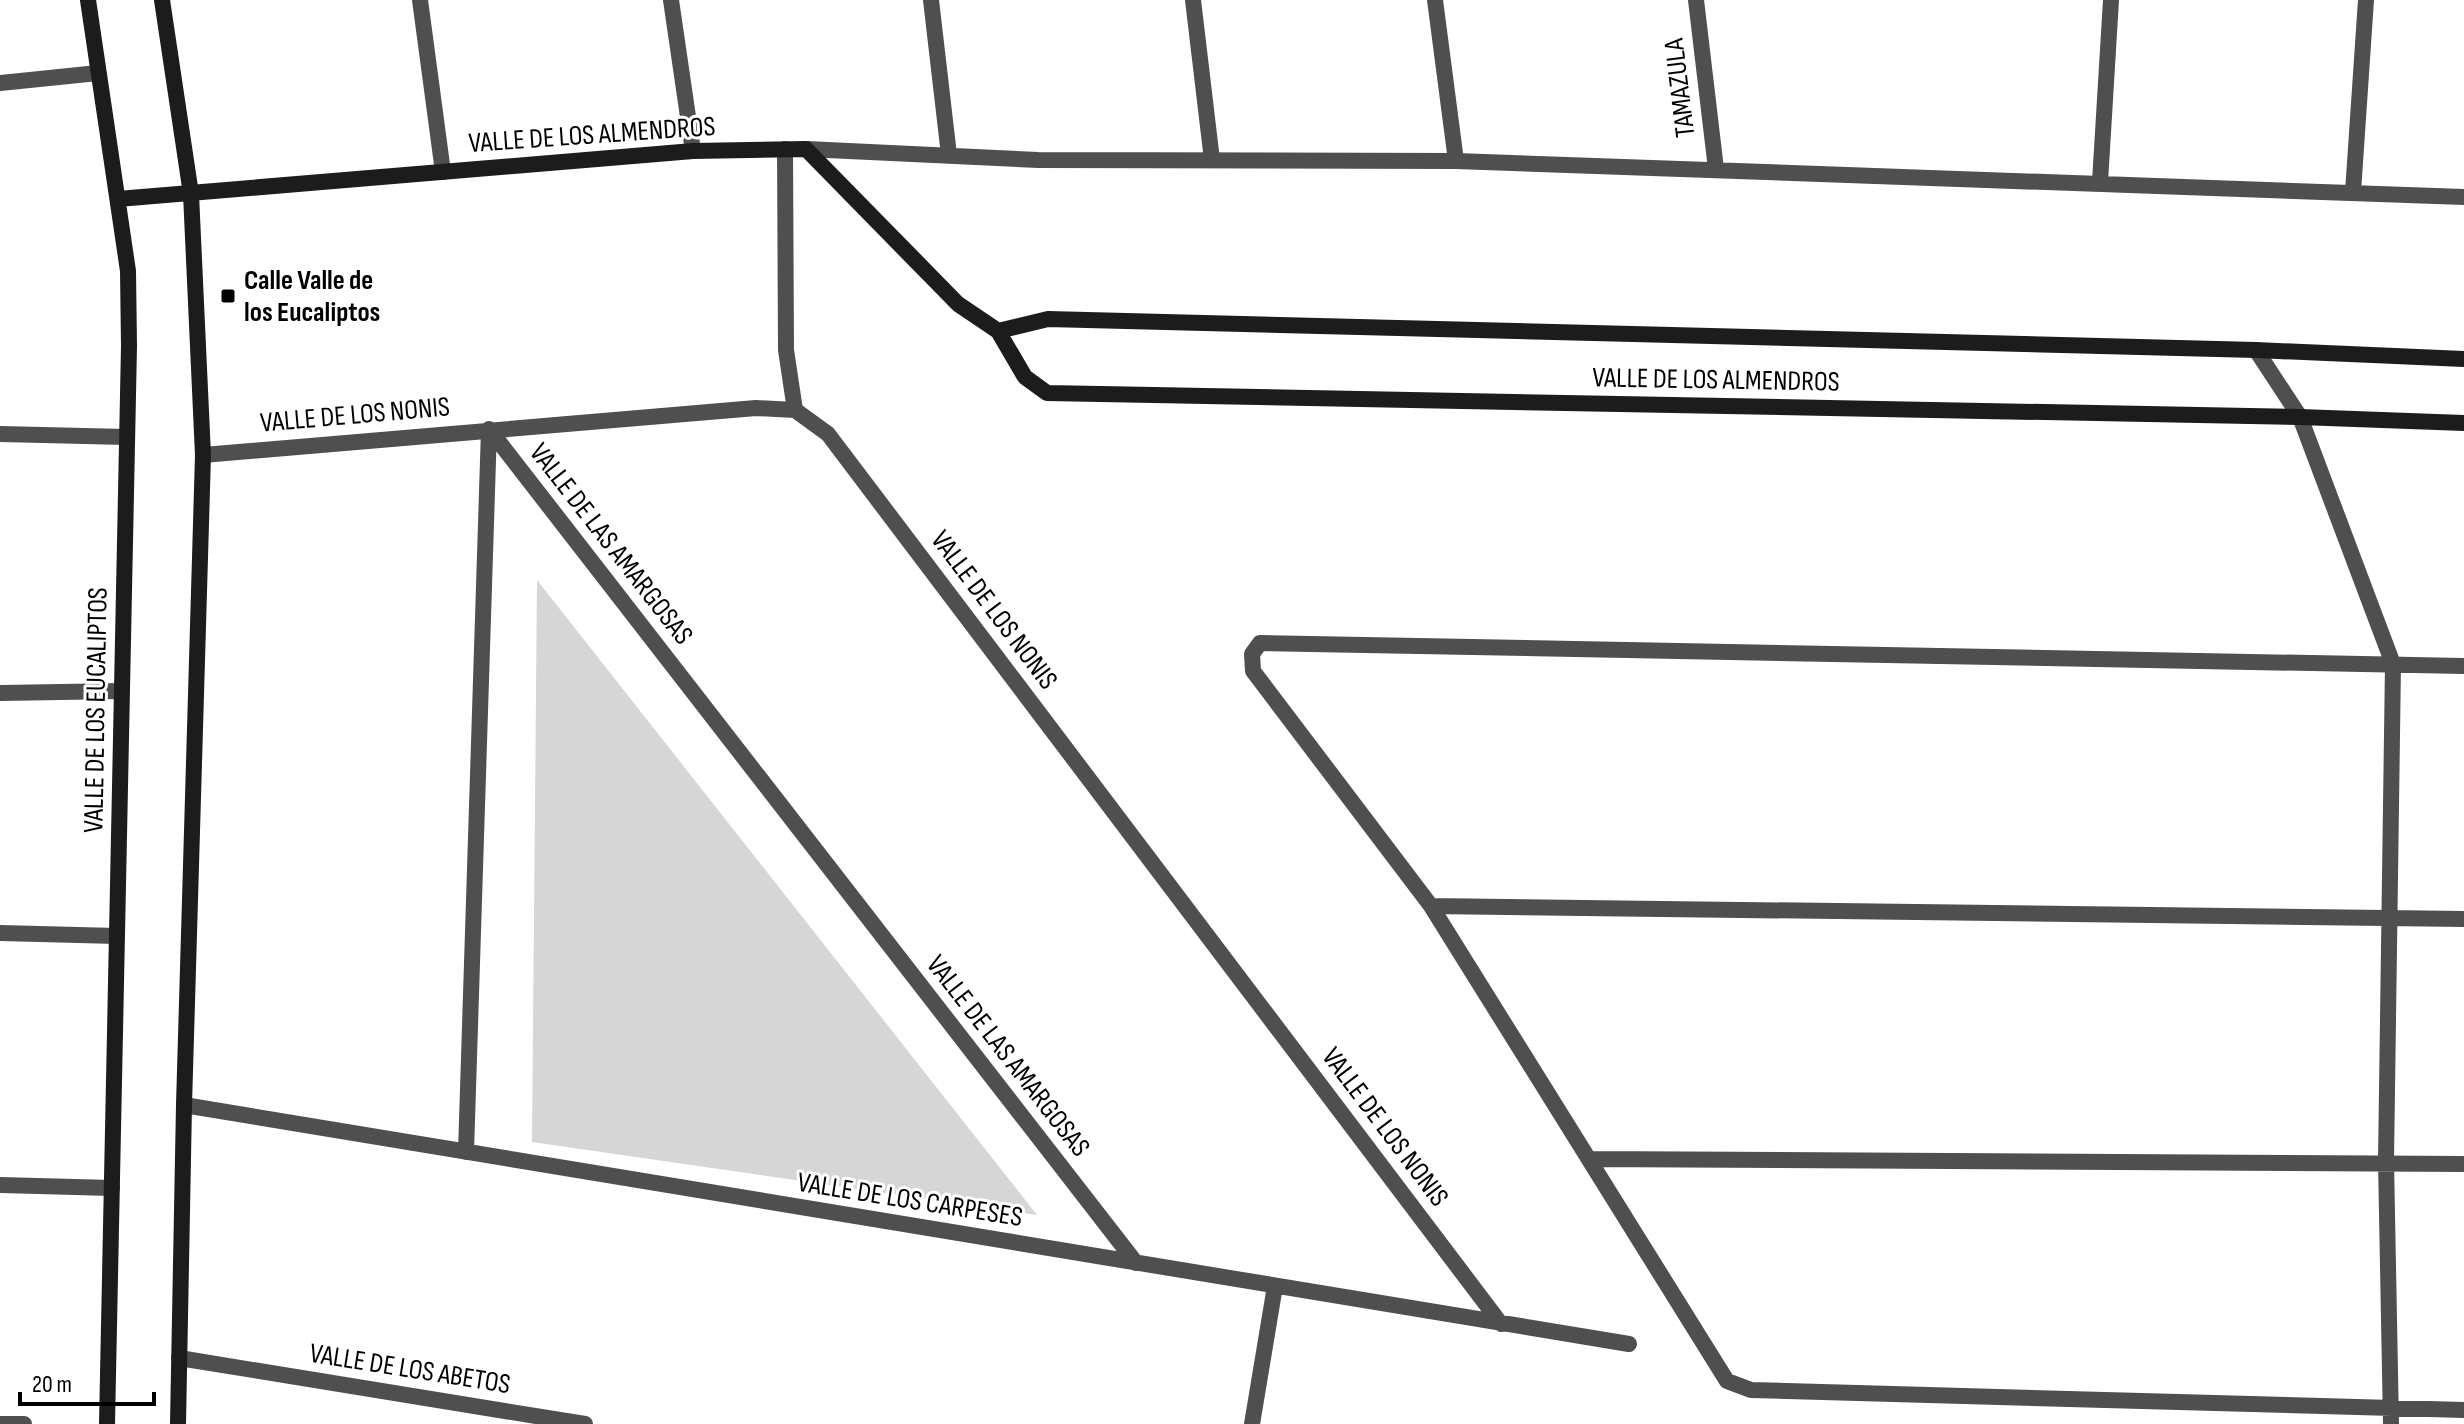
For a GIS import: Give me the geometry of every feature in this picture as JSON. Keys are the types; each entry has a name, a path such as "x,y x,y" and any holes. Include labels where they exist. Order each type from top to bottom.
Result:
{"street":[{"name":"VALLE DE LOS EUCALIPTOS","path":"88,0 128,271 107,1424"},
{"path":"162,0 191,194 203,455 178,1424"},
{"path":"420,0 443,172"},
{"path":"671,0 693,151"},
{"path":"931,0 949,155"},
{"path":"1193,0 1212,160"},
{"path":"1435,0 1456,161"},
{"name":"TAMAZULA","path":"1696,0 1716,169"},
{"path":"2100,182 2111,0"},
{"path":"2353,192 2366,0"},
{"path":"0,83 98,73"},
{"path":"785,149 786,350 795,410"},
{"path":"806,149 1212,160 1456,161 2464,197"},
{"name":"VALLE DE LOS ALMENDROS","path":"118,199 693,151 806,149 958,304 998,331 1025,377 1047,393 2300,417 2464,423"},
{"name":"VALLE DE LOS ALMENDROS","path":"998,331 1048,319 2256,350 2464,359"},
{"path":"2256,350 2300,417 2393,664 2386,1161 2391,1416"},
{"name":"VALLE DE LOS NONIS","path":"203,455 756,408 795,410 828,434 1501,1324"},
{"name":"VALLE DE LAS AMARGOSAS","path":"466,1152 489,429"},
{"name":"VALLE DE LAS AMARGOSAS","path":"489,429 1136,1263"},
{"path":"0,434 127,437"},
{"path":"2464,666 1260,643 1252,654 1253,671 1431,906 1727,1381 1751,1390 2391,1416 2464,1410"},
{"path":"0,693 122,691"},
{"path":"1431,906 2464,919"},
{"path":"0,933 117,936"},
{"name":"VALLE DE LOS CARPESES","path":"184,1105 1629,1344"},
{"path":"1589,1159 2386,1161 2464,1164"},
{"path":"0,1185 112,1188"},
{"path":"1252,1424 1275,1286"},
{"name":"VALLE DE LOS ABETOS","path":"179,1358 585,1424"},
{"path":"0,1424 24,1424"}],"shaded area":[{"path":"537,580 1037,1215 532,1142"}],"place":[{"name":"Calle Valle de los Eucaliptos","path":"228,296"}]}
